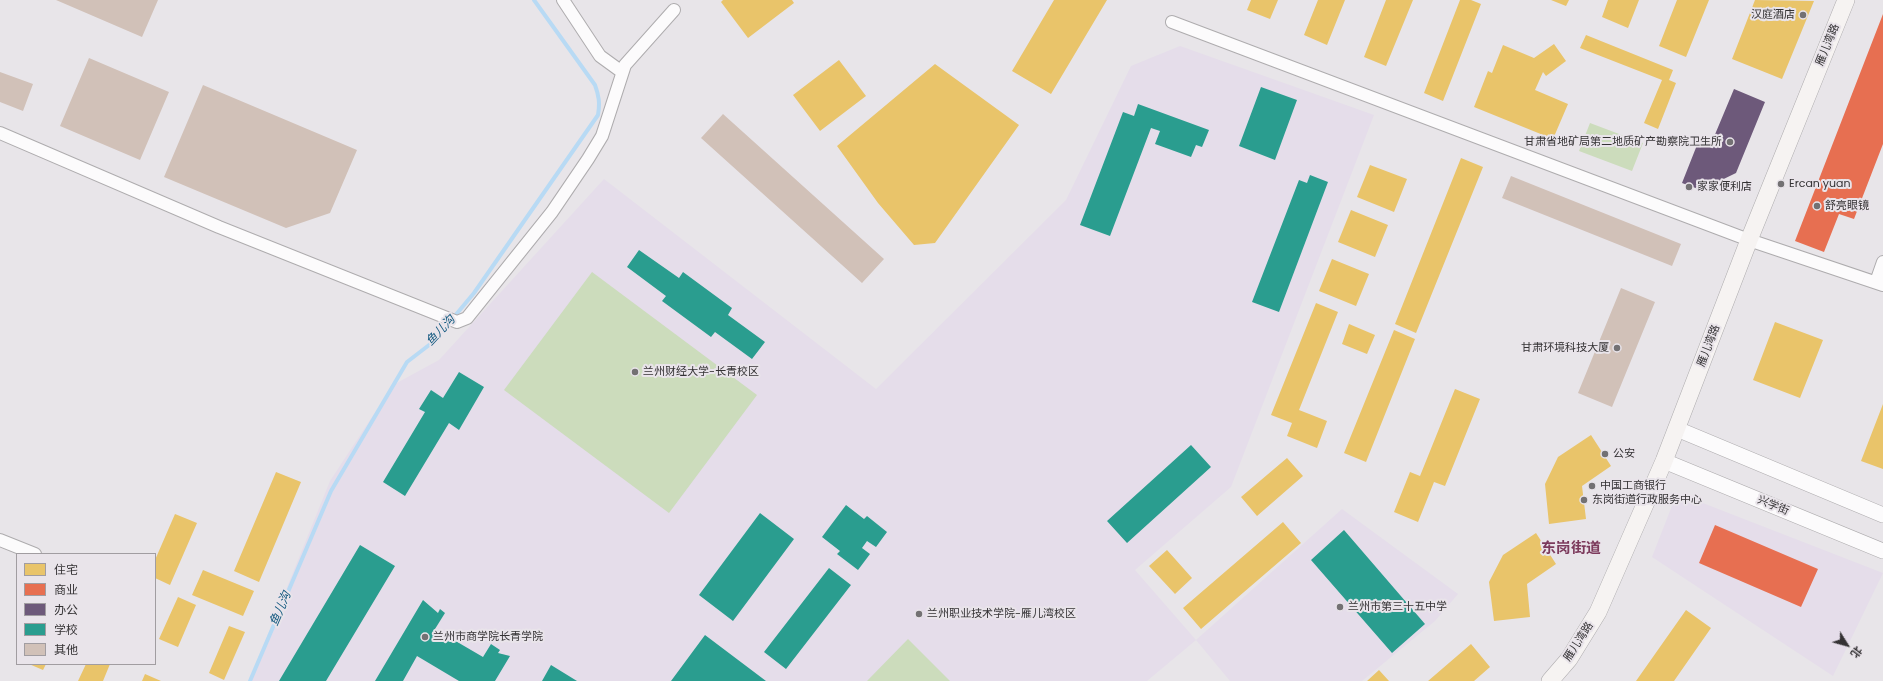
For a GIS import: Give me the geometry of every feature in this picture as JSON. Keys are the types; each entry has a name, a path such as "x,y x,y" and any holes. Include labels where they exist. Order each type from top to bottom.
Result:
{"main road":[{"name":"雁儿湾路","path":"1550,681 1570,659 1598,612 1664,461 1749,240 1846,0"}],"street":[{"path":"563,0 600,56 622,72"},
{"path":"0,133 219,227 458,322 467,318 552,212 602,136 625,65 674,10"},
{"path":"1172,22 1749,240 1879,284 1883,262"},
{"path":"1677,429 1883,515"},
{"name":"兴学街","path":"1664,461 1883,551"},
{"path":"0,540 32,553"}],"shaded area":[{"name":"兰州财经大学-长青校区","path":"1180,46 1374,115 1231,487 1135,570 1196,640 1147,681 249,681 330,481 393,385 439,360 604,179 876,389 1066,200 1131,66"},
{"path":"1677,493 1883,573 1833,676 1652,557"},
{"name":"兰州市第三十五中学","path":"1342,509 1458,594 1435,621 1362,681 1230,681 1196,640"}],"green space":[{"path":"1590,123 1643,143 1632,171 1579,151"},
{"path":"592,272 757,395 669,513 504,390"},
{"path":"908,639 950,681 867,681"}],"building: 住宅":[{"path":"723,0 792,0 794,3 748,38 721,2"},
{"path":"1054,0 1107,0 1051,94 1012,71"},
{"path":"1251,0 1278,0 1270,19 1247,10"},
{"path":"1318,0 1345,0 1327,45 1304,35"},
{"path":"1386,0 1413,0 1386,66 1364,57"},
{"path":"1460,0 1471,0 1481,4 1443,101 1424,93"},
{"path":"1551,0 1569,0 1566,6"},
{"path":"1608,0 1639,0 1628,28 1602,17"},
{"path":"1677,0 1709,0 1686,57 1659,46"},
{"path":"1755,0 1814,1 1782,79 1732,59"},
{"path":"1586,35 1673,70 1669,80 1676,83 1658,129 1644,123 1662,80 1580,48"},
{"path":"1554,44 1566,61 1546,76 1543,72 1535,90 1568,104 1553,139 1474,107 1488,71 1492,73 1503,45 1534,58"},
{"path":"839,60 866,96 820,131 793,95"},
{"path":"935,64 1019,125 935,243 914,245 878,203 837,146"},
{"path":"1461,158 1483,167 1416,333 1395,324"},
{"path":"1370,165 1407,179 1394,212 1357,197"},
{"path":"1351,210 1388,225 1375,257 1338,242"},
{"path":"1332,259 1369,274 1356,306 1319,291"},
{"path":"1316,303 1338,312 1299,410 1327,421 1317,448 1287,436 1292,423 1271,415"},
{"path":"1775,322 1823,340 1800,398 1753,380"},
{"path":"1349,324 1375,335 1367,354 1342,344"},
{"path":"1394,330 1415,339 1366,462 1344,453"},
{"path":"1455,389 1480,399 1445,486 1434,482 1418,522 1394,512 1410,472 1420,476"},
{"path":"1883,404 1883,469 1861,461"},
{"path":"1591,435 1611,466 1582,486 1586,519 1549,524 1545,484 1558,457"},
{"path":"1287,458 1303,476 1257,516 1241,497"},
{"path":"276,472 301,482 259,582 234,571"},
{"path":"175,514 197,523 170,585 156,578 156,558"},
{"path":"1283,522 1301,543 1201,629 1183,608"},
{"path":"1536,533 1556,564 1527,584 1530,617 1494,621 1489,582 1503,555"},
{"path":"1167,550 1192,578 1175,594 1149,566"},
{"path":"203,570 254,591 243,616 192,595"},
{"path":"178,597 196,605 178,647 159,639"},
{"path":"1686,610 1711,628 1674,681 1636,681"},
{"path":"229,626 245,632 224,680 209,673"},
{"path":"1471,644 1490,667 1474,681 1428,681"},
{"path":"31,665 46,665 43,670"},
{"path":"86,665 110,665 103,681 78,681"},
{"path":"1379,670 1389,681 1367,681"},
{"path":"145,674 161,681 142,681"}],"building: 商业":[{"path":"1883,14 1883,144 1854,219 1839,214 1824,252 1795,241"},
{"path":"1715,525 1818,569 1801,607 1699,563"}],"building: 办公":[{"name":"甘肃省地矿局第二地质矿产勘察院卫生所","path":"1734,89 1765,102 1736,173 1701,190 1682,183 1699,140 1711,144"}],"building: 学校":[{"path":"1261,87 1297,100 1275,160 1239,146"},
{"path":"1138,104 1209,130 1202,147 1196,145 1191,157 1155,144 1160,131 1151,128 1110,236 1080,225 1123,112 1134,116"},
{"path":"1310,175 1328,182 1279,312 1252,302 1299,180 1307,183"},
{"path":"639,250 679,278 683,272 732,308 728,315 765,342 752,359 715,332 711,337 662,301 666,296 627,267"},
{"path":"459,372 484,387 459,430 449,423 405,496 383,482 425,412 419,409 431,390 443,398"},
{"path":"1191,445 1211,467 1127,543 1107,521"},
{"path":"846,505 864,519 867,516 887,532 876,547 867,541 862,548 870,554 858,570 837,554 840,551 822,537"},
{"path":"760,513 794,539 733,621 699,595"},
{"path":"1344,530 1425,624 1392,653 1311,560"},
{"path":"360,545 395,566 326,681 279,681"},
{"path":"829,568 851,585 786,669 764,652"},
{"name":"兰州市商学院长青学院","path":"423,600 438,613 440,609 445,613 435,629 483,657 491,644 500,650 498,653 510,656 495,681 459,681 417,656 403,681 375,681"},
{"path":"705,635 766,681 671,681"},
{"path":"551,665 577,681 542,681"}],"building: 其他":[{"path":"56,0 158,0 142,37"},
{"path":"89,58 169,92 140,160 60,126"},
{"path":"0,72 33,84 23,111 0,102"},
{"path":"203,85 357,150 330,213 286,228 164,177"},
{"path":"723,114 884,259 862,283 701,138"},
{"path":"1511,176 1681,244 1672,266 1502,198"},
{"name":"甘肃环境科技大厦","path":"1621,288 1655,302 1612,407 1578,393"}],"waterway":[{"name":"鱼儿沟","path":"250,681 331,491 407,362 433,342 474,293 598,115 599,100 595,85 534,0"}],"place":[{"name":"汉庭酒店","path":"1803,15"},
{"name":"甘肃省地矿局第二地质矿产勘察院卫生所","path":"1730,142"},
{"name":"Ercan yuan","path":"1781,184"},
{"name":"家家便利店","path":"1689,187"},
{"name":"舒亮眼镜","path":"1817,206"},
{"name":"甘肃环境科技大厦","path":"1617,348"},
{"name":"兰州财经大学-长青校区","path":"635,372"},
{"name":"公安","path":"1605,454"},
{"name":"中国工商银行","path":"1592,486"},
{"name":"东岗街道行政服务中心","path":"1584,500"},
{"name":"兰州市第三十五中学","path":"1340,607"},
{"name":"兰州职业技术学院-雁儿湾校区","path":"919,614"},
{"name":"兰州市商学院长青学院","path":"425,637"}],"district":[{"name":"东岗街道","path":"1571,549"}]}
